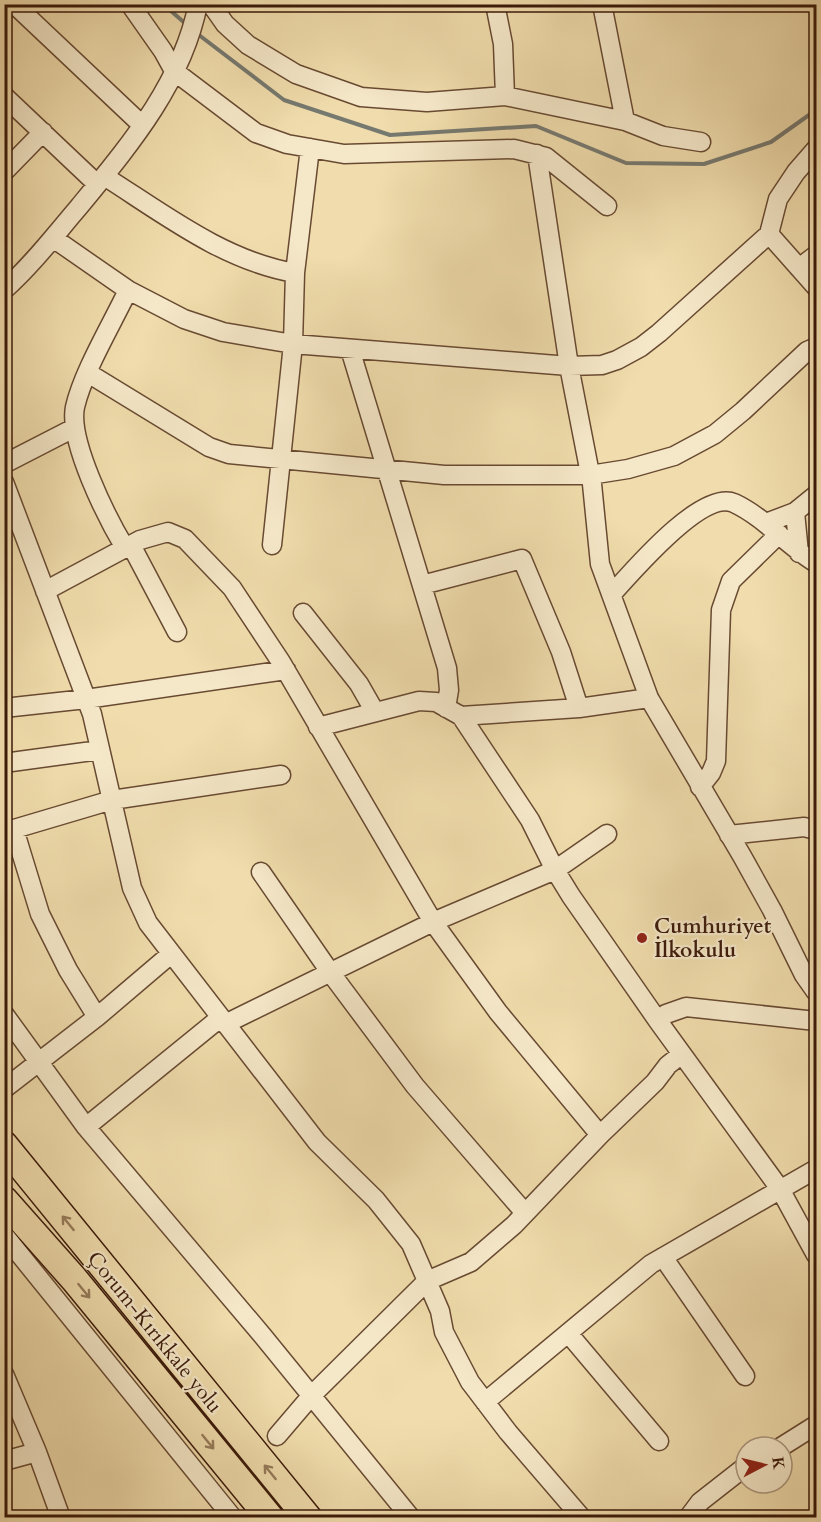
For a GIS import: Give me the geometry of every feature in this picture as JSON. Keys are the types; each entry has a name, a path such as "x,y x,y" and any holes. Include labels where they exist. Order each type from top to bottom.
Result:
{"highway":[{"name":"Çorum-Kırıkkale yolu","path":"4,1145 308,1518"},
{"name":"Çorum-Kırıkkale yolu","path":"4,1200 74,1279 270,1518"}],"street":[{"path":"14,4 142,125"},
{"path":"130,4 163,51 256,134 287,144 344,154 514,149 546,157 607,206"},
{"path":"495,4 503,44 506,96"},
{"path":"603,4 625,121"},
{"path":"4,290 25,272 101,180 158,104 178,64 202,6 248,45 296,75 361,97 427,102 506,96 625,121 663,136 701,142"},
{"path":"4,96 101,180 244,260 295,273"},
{"path":"4,172 43,132"},
{"path":"272,545 293,344 295,273 310,148"},
{"path":"53,237 128,290 184,319 223,332 293,344 350,349 569,366 602,365 640,347 660,333 769,234 778,199 796,172 816,149"},
{"path":"537,154 569,366 591,475 600,564 649,698 772,910 804,975 816,992"},
{"path":"769,234 816,287"},
{"path":"799,268 816,255"},
{"path":"128,290 88,372 75,407 74,428 98,499 108,520 128,546 177,632"},
{"path":"88,372 209,447 229,454 444,475 591,475 660,461 700,443 730,423 807,351 816,347"},
{"path":"350,349 447,668 453,712"},
{"path":"4,464 74,428"},
{"path":"5,487 92,714 132,888 148,923 317,1142 376,1200 411,1245 440,1311 444,1332 470,1382 582,1518"},
{"path":"700,787 711,773 716,761 721,610 725,596 731,581 772,529 816,495"},
{"path":"612,594 681,524 714,503 725,501 734,503 772,529 799,553 816,563"},
{"path":"795,512 799,553"},
{"path":"45,591 140,540 168,532 185,539 232,588 286,670 433,922 498,1012 600,1135"},
{"path":"422,585 522,559 561,652 579,708"},
{"path":"303,613 359,684 375,712"},
{"path":"4,708 86,699 286,670"},
{"path":"453,712 579,708 649,698"},
{"path":"318,727 419,701 436,702 453,712 530,820 555,870 658,1021 780,1190 816,1255"},
{"path":"4,763 100,750"},
{"path":"97,1017 68,970 40,914 9,831 112,800 281,775"},
{"path":"729,835 804,827 816,830"},
{"path":"86,1127 222,1021 433,922 555,870 608,834"},
{"path":"261,872 330,972 414,1086 525,1213"},
{"path":"4,1089 97,1017 171,954"},
{"path":"658,1021 666,1014 686,1007 816,1021"},
{"path":"4,1014 86,1127 312,1395 411,1518"},
{"path":"277,1436 312,1395 427,1281 471,1262 525,1213 655,1082 668,1065 682,1054"},
{"path":"485,1402 651,1264 816,1169"},
{"path":"4,1235 233,1518"},
{"path":"663,1257 745,1376"},
{"path":"568,1333 659,1441"},
{"path":"4,1374 37,1452 61,1518"},
{"path":"794,1439 816,1425"},
{"path":"4,1461 37,1452"},
{"path":"688,1518 700,1502 734,1475"}],"waterway":[{"path":"163,4 187,25"},
{"path":"195,32 284,100 390,135 536,126 626,163 704,164 771,142 816,110"}],"place":[{"name":"Cumhuriyet İlkokulu","path":"642,938"}]}
